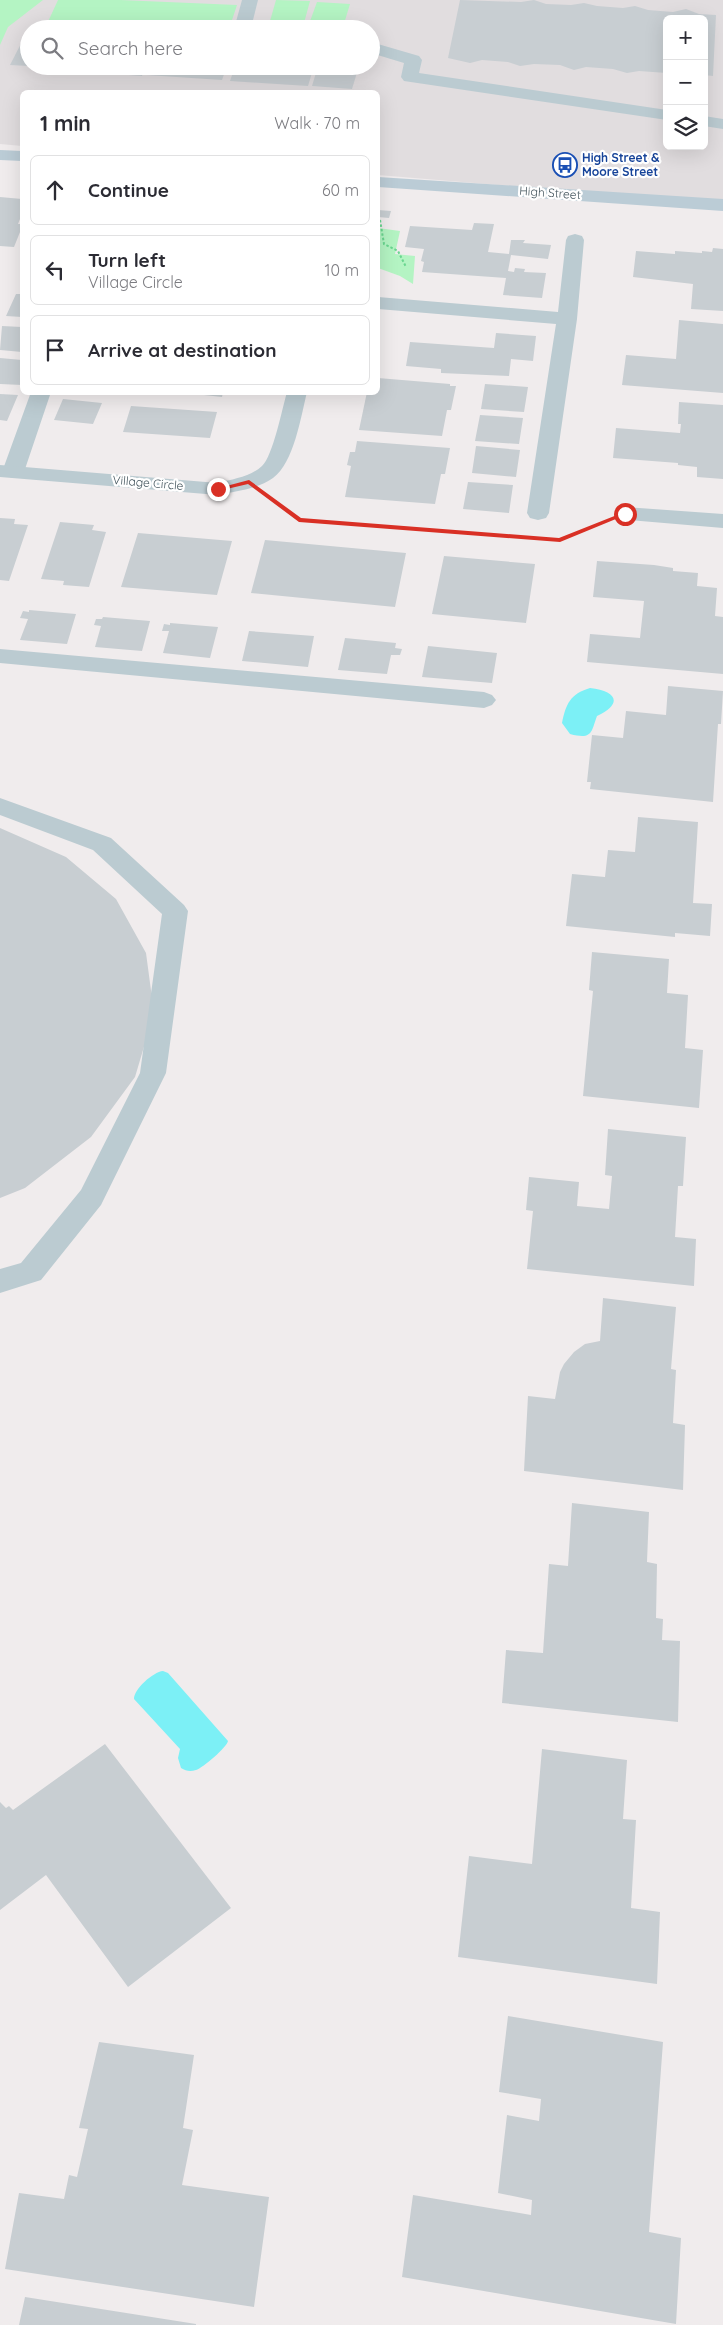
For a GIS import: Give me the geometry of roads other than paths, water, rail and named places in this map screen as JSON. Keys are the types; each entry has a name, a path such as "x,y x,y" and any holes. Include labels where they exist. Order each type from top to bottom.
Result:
{"main road":[{"path":"0,155 20,156"},
{"name":"High Street","path":"380,182 723,205"}],"street":[{"path":"244,20 250,0"},
{"path":"380,50 413,60 410,77 663,114"},
{"path":"708,122 723,124"},
{"path":"538,513 567,320 575,240"},
{"path":"380,303 567,320"},
{"path":"6,472 40,395"},
{"name":"Village Circle","path":"6,472 218,489 249,482 270,470 281,447 296,395"},
{"path":"625,514 723,521"},
{"path":"0,656 484,700"},
{"path":"0,806 102,844 175,911 153,1073 91,1197 31,1272 0,1281"}],"water":[{"path":"590,688 606,692 611,695 614,702 611,707 597,716 590,733 583,736 570,734 562,723 567,705 578,693"},
{"path":"163,1671 168,1673 228,1741 224,1748 196,1770 188,1771 181,1768 178,1758 180,1749 134,1699 137,1691 145,1682 154,1674"}],"place":[{"name":"High Street & Moore Street","path":"565,165"}]}
